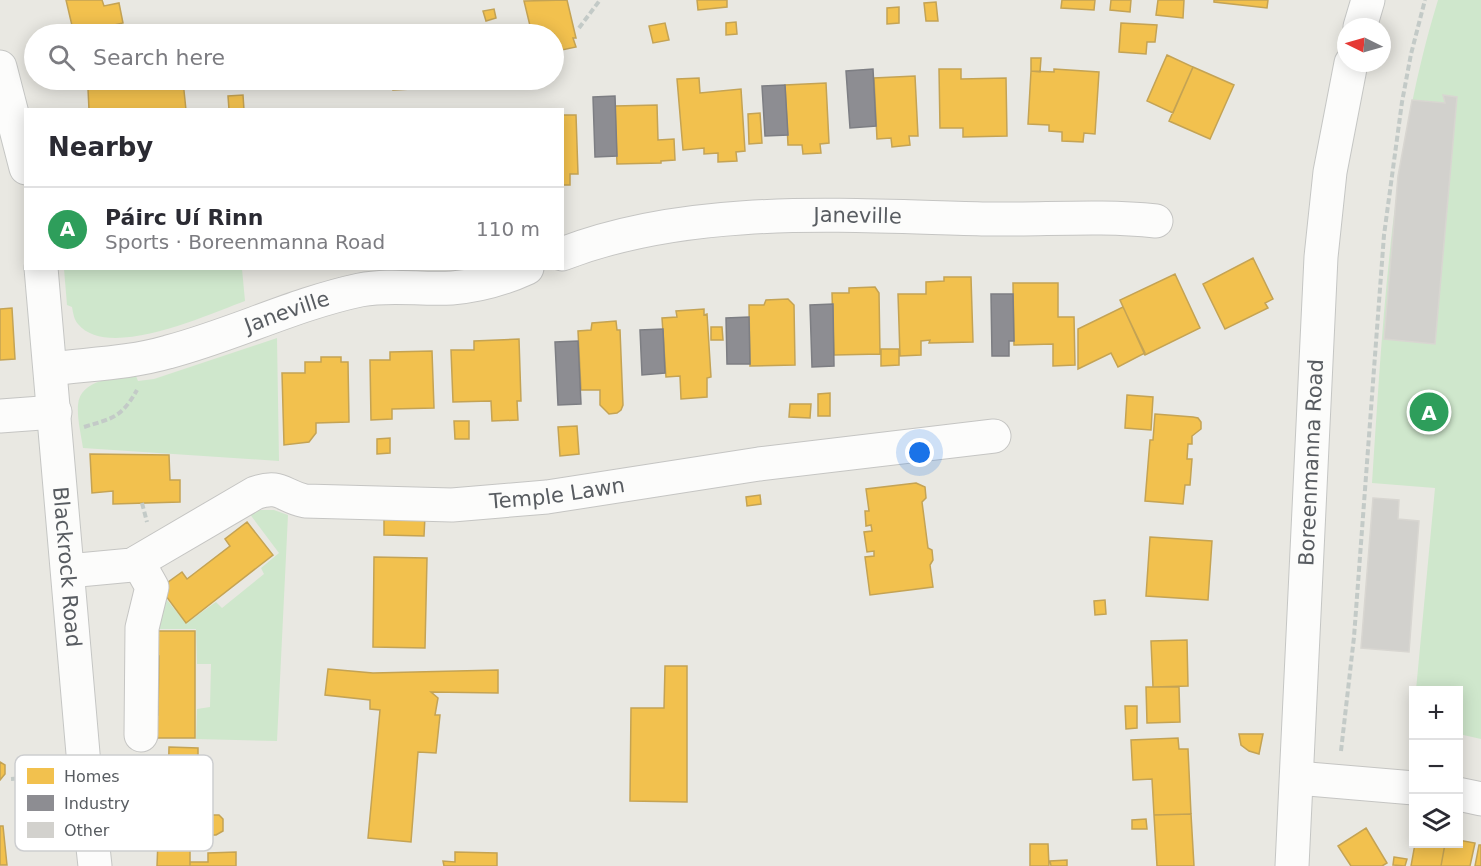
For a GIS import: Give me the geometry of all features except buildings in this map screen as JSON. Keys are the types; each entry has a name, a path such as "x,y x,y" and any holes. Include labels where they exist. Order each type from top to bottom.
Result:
{"street":[{"path":"1363,18 1368,0"},
{"path":"0,67 24,160"},
{"name":"Boreenmanna Road","path":"1292,866 1321,256 1330,172 1349,72"},
{"name":"Janeville","path":"564,253 591,243 647,230 730,220 824,216 1123,218 1156,221"},
{"name":"Blackrock Road","path":"41,270 83,755"},
{"name":"Janeville","path":"51,369 138,359 168,352 318,302 362,290 452,288 477,285 520,270"},
{"path":"0,416 55,412"},
{"name":"Temple Lawn","path":"68,571 132,565 255,493 267,489 277,489 305,501 452,505 547,497 759,464 994,436"},
{"path":"138,562 152,587 142,628 141,735"},
{"path":"1297,778 1409,788"},
{"path":"1463,795 1481,799"},
{"name":"Blackrock Road","path":"93,851 95,866"}],"path":[{"path":"579,28 600,0"},
{"path":"1337,782 1354,637 1384,235 1402,102 1425,0"},
{"path":"11,779 15,779"}],"green space":[{"path":"1438,0 1481,0 1481,739 1463,735 1463,686 1416,686 1435,488 1372,483 1391,240 1409,119"},
{"path":"64,270 242,270 245,301 184,324 135,336 112,338 92,334 78,324 72,307 67,305"},
{"path":"277,338 279,461 83,448 78,405 80,396 92,385 100,381 128,376 136,376 138,381 154,379"},
{"path":"255,510 274,510 288,515 277,741 196,739 197,709 210,707 211,664 197,664 196,629 152,629 161,607 167,600 186,623 216,602 222,608 264,574 261,568 279,553 249,513"}],"place":[{"name":"Páirc Uí Rinn","path":"1429,412"}]}
